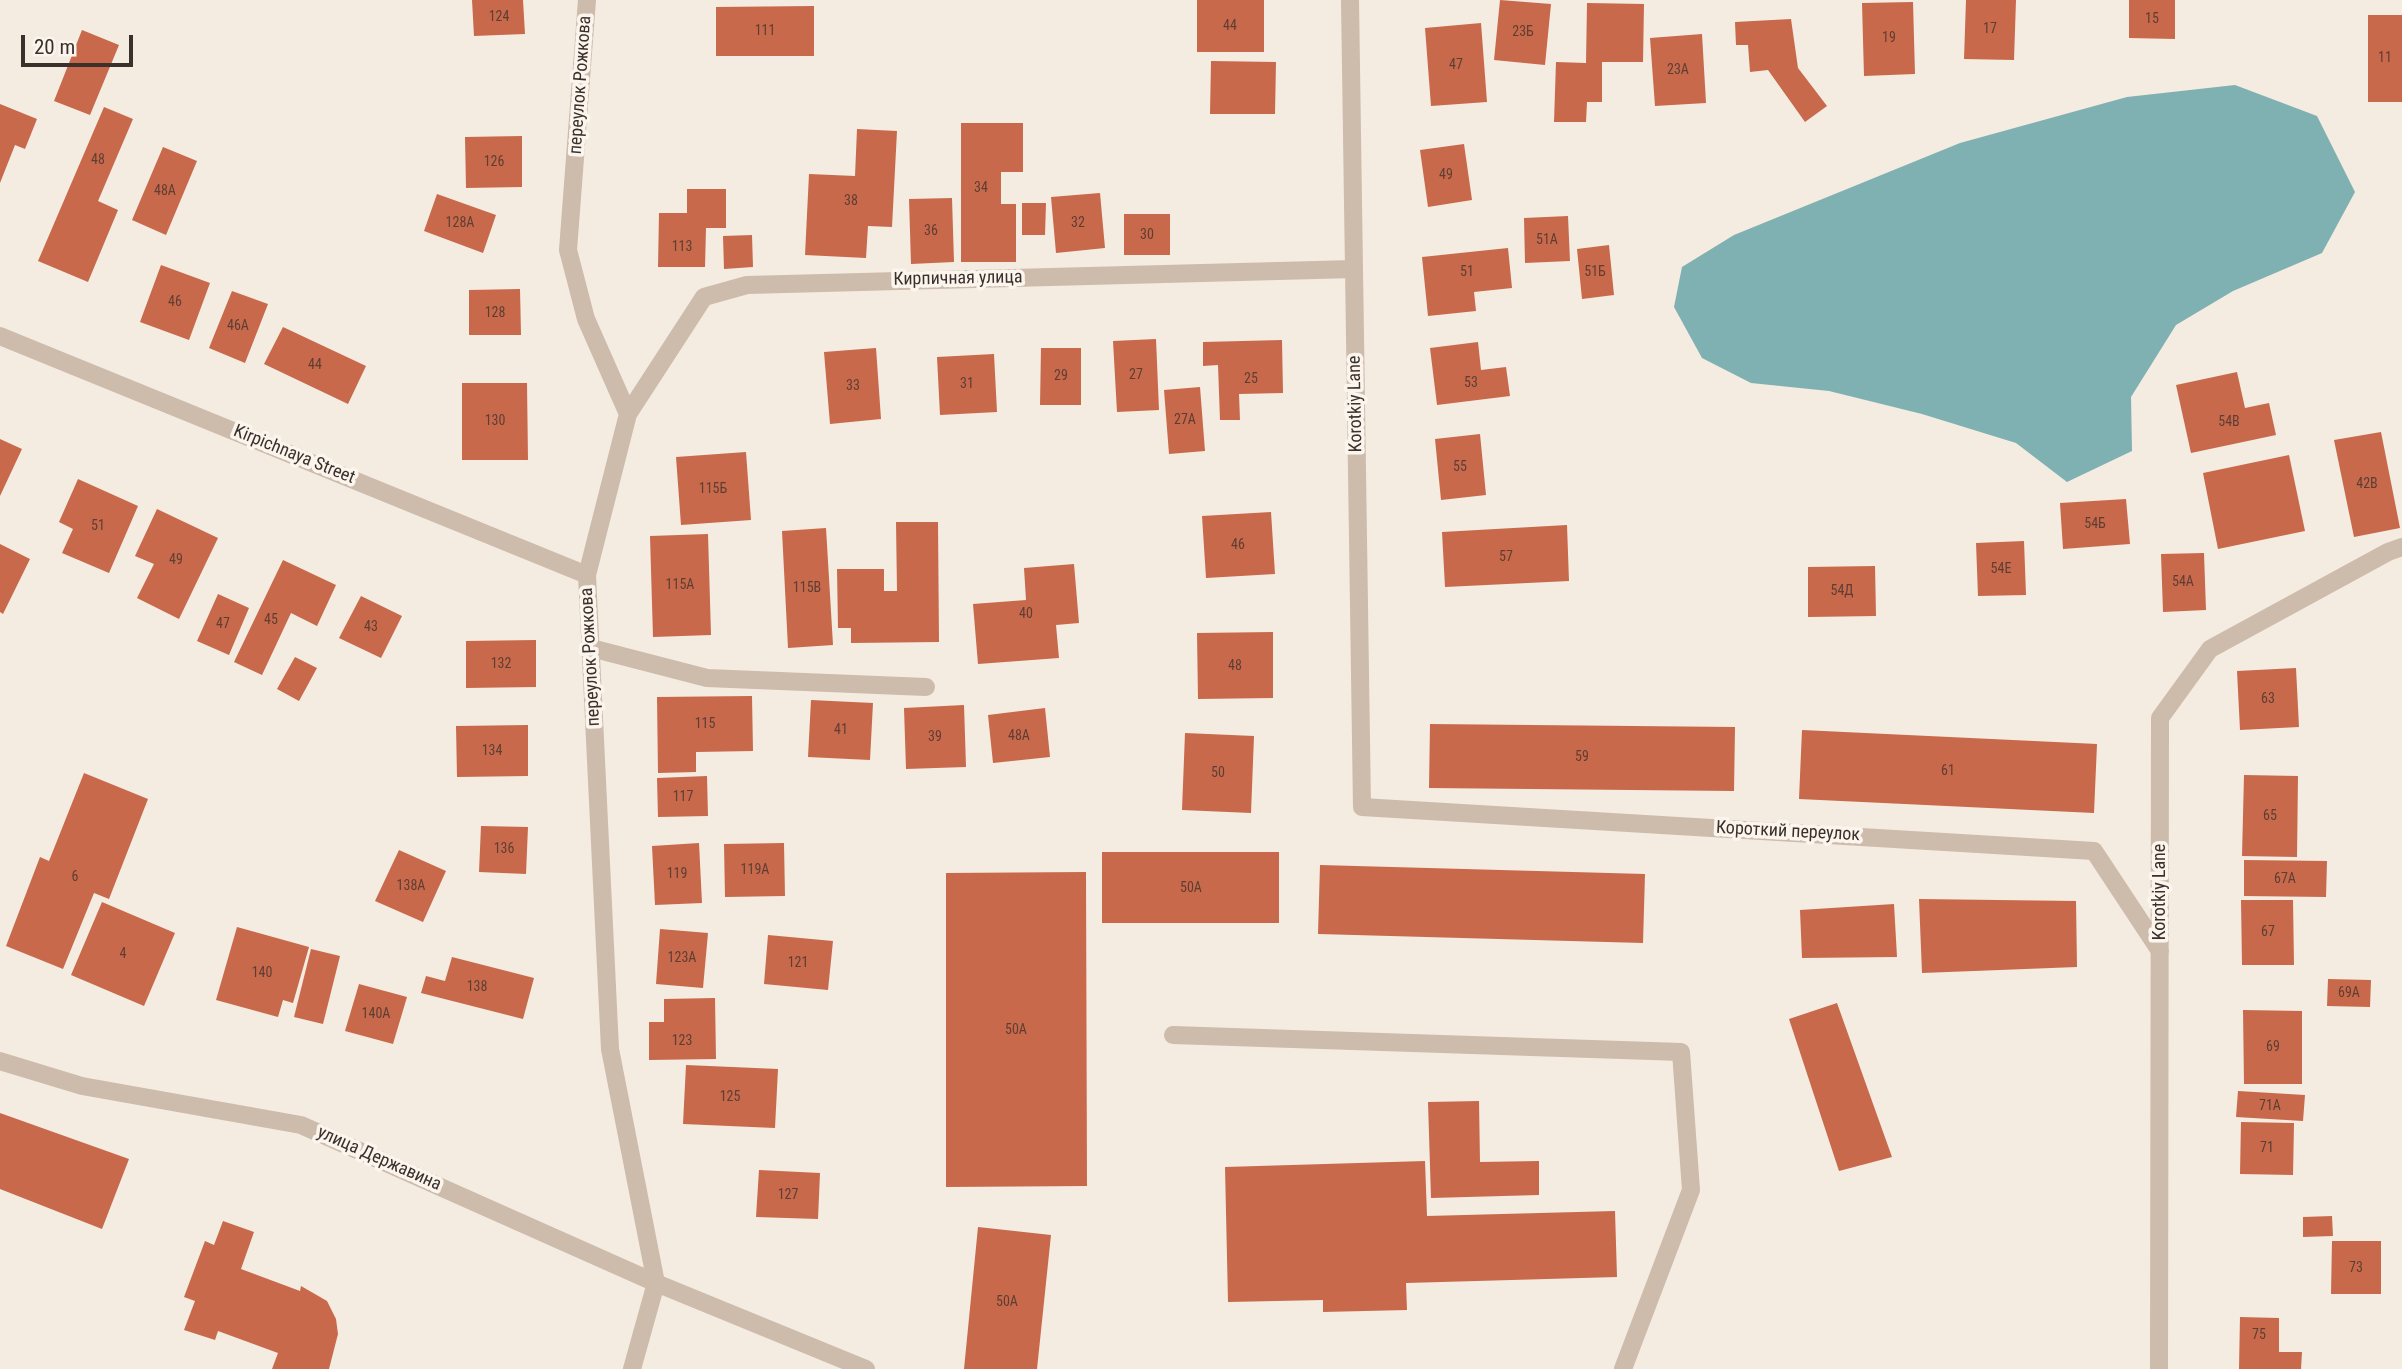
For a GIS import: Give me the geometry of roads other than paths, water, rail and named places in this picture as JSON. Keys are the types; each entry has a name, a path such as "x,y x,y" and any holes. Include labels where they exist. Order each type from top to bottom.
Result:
{"street":[{"name":"переулок Рожкова","path":"587,0 568,250 586,319 628,414 587,575 610,1049 656,1283"},
{"name":"Korotkiy Lane","path":"1350,0 1362,807 2094,851 2160,951"},
{"name":"Кирпичная улица","path":"628,414 704,297 747,285 1354,269"},
{"name":"Kirpichnaya Street","path":"0,336 587,575"},
{"name":"Korotkiy Lane","path":"2159,1369 2160,718 2210,649 2388,552 2402,547"},
{"path":"591,648 707,678 926,687"},
{"path":"1173,1035 1681,1052 1691,1190 1623,1369"},
{"name":"улица Державина","path":"0,1061 82,1086 301,1125 656,1283 866,1369"},
{"path":"632,1369 656,1283"}],"water":[{"path":"2235,85 2317,116 2355,192 2322,253 2233,291 2176,325 2131,397 2132,451 2067,482 2016,443 1922,414 1829,391 1751,383 1702,358 1674,307 1682,267 1734,235 1960,143 2127,97"}]}
